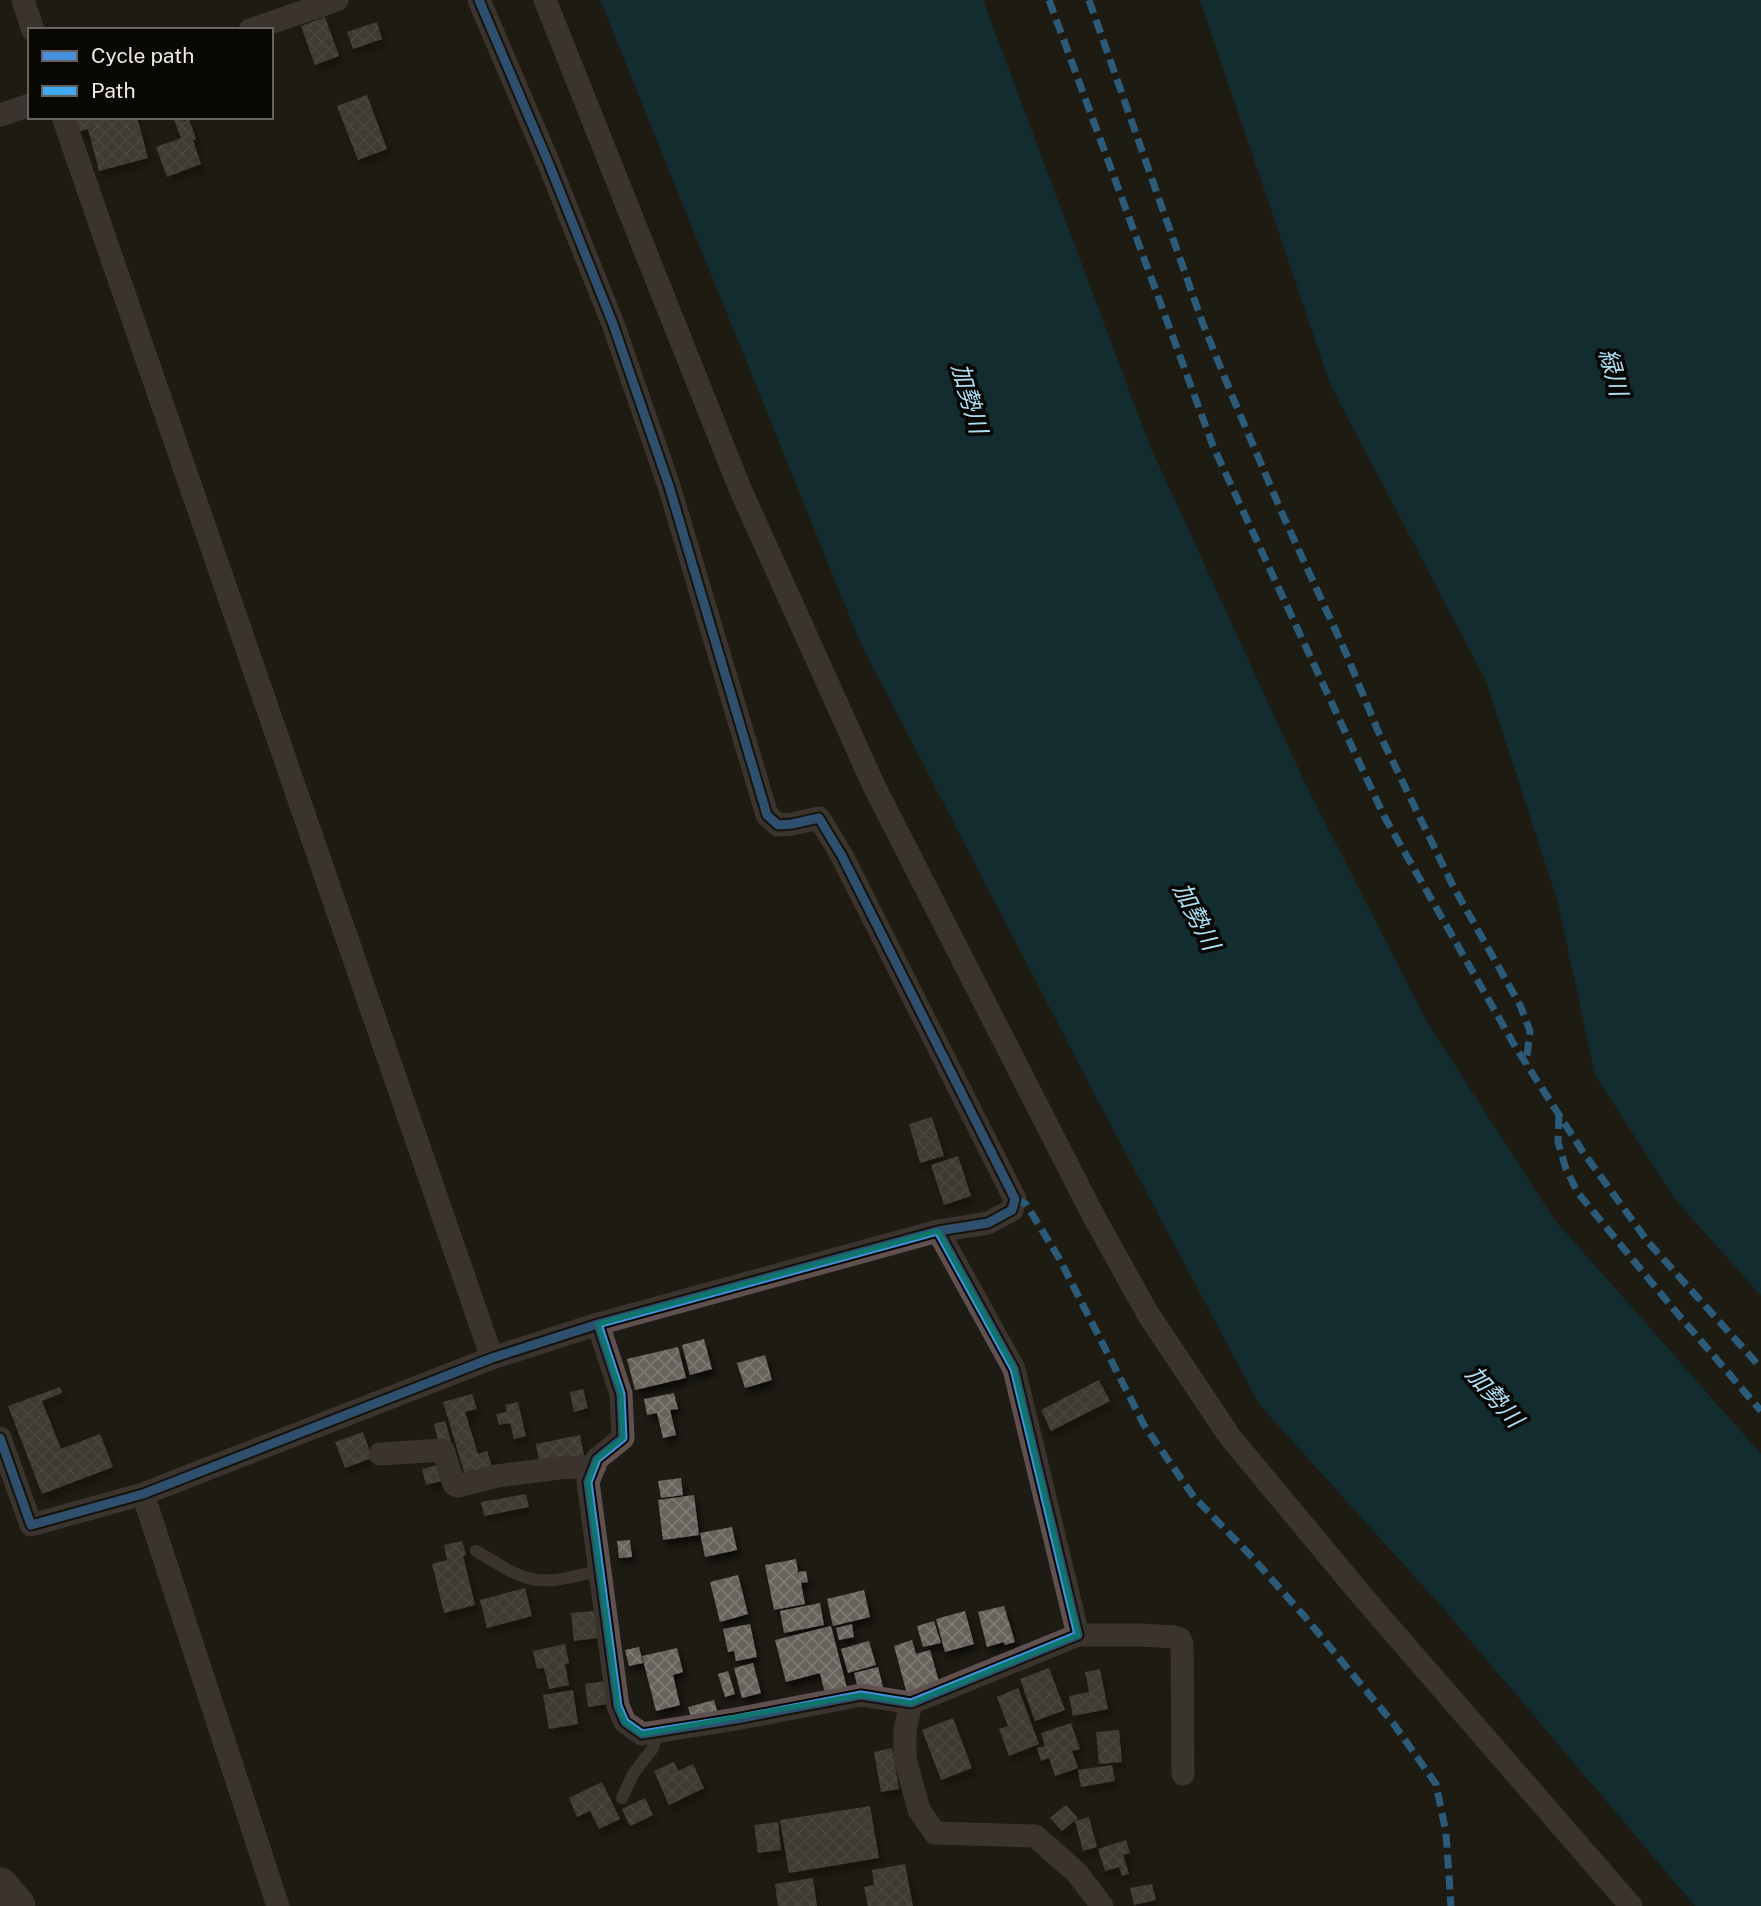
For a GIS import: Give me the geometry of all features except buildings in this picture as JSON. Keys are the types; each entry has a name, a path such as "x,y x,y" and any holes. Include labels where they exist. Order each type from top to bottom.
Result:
{"main road":[{"path":"0,1886 17,1906"}],"street":[{"path":"23,0 32,28"},
{"path":"256,28 337,0"},
{"path":"0,1438 31,1525 143,1494 492,1358 598,1324 938,1231 988,1223 1012,1210 1015,1199 848,868 819,818 778,825 766,815 669,486 612,324 549,164 479,0"},
{"path":"545,0 741,491 874,786 1094,1215 1149,1314 1230,1437 1363,1597 1631,1906"},
{"path":"0,116 28,106"},
{"path":"64,119 492,1358"},
{"path":"938,1231 1014,1369 1078,1635"},
{"path":"598,1324 621,1394 623,1438 597,1459 588,1482 618,1706 625,1722 642,1734 860,1695 911,1703 1078,1635 1174,1637 1180,1639 1182,1644 1183,1774"},
{"path":"380,1454 443,1450 453,1482 458,1486 497,1475 594,1466"},
{"path":"143,1494 278,1906"},
{"path":"911,1703 905,1730 905,1758 919,1810 935,1833 1035,1836 1077,1873 1102,1906"}],"lane":[{"path":"476,1551 511,1572 533,1579 559,1579 598,1571"},
{"path":"622,1798 633,1774 653,1748 658,1732"}],"highlighted area":[{"path":"938,1231 1014,1369 1078,1635 911,1703 861,1695 642,1734 625,1722 618,1706 588,1482 597,1459 623,1438 621,1394 598,1324"}],"water":[{"name":"加勢川","path":"600,0 983,0 1150,446 1305,783 1427,1022 1554,1219 1761,1454 1761,1906 1695,1906 1442,1607 1259,1404 860,642"},
{"name":"緑川","path":"1200,0 1761,0 1761,1296 1675,1199 1595,1075 1558,903 1486,681 1330,384"}],"marked path":[{"path":"1049,0 1213,446 1384,816 1516,1048 1583,1152 1648,1242 1761,1368"},
{"path":"1089,0 1203,324 1233,398 1378,731 1453,886 1520,1005 1530,1031 1526,1064"},
{"path":"1559,1115 1558,1142 1566,1169 1578,1193 1761,1411"},
{"path":"1015,1199 1026,1204 1059,1258 1144,1425 1194,1497 1305,1617 1393,1723 1436,1784 1446,1833 1451,1906"}],"cycle path":[{"path":"0,1438 31,1525 143,1494 492,1358 598,1324 938,1231 988,1223 1012,1210 1015,1199 842,856 819,818 778,825 767,815 669,486 613,324 479,0"},
{"path":"598,1324 621,1394 623,1438 597,1459 588,1482 618,1706 625,1722 642,1734 861,1695 911,1703 1078,1635 1014,1369 938,1231"}]}
